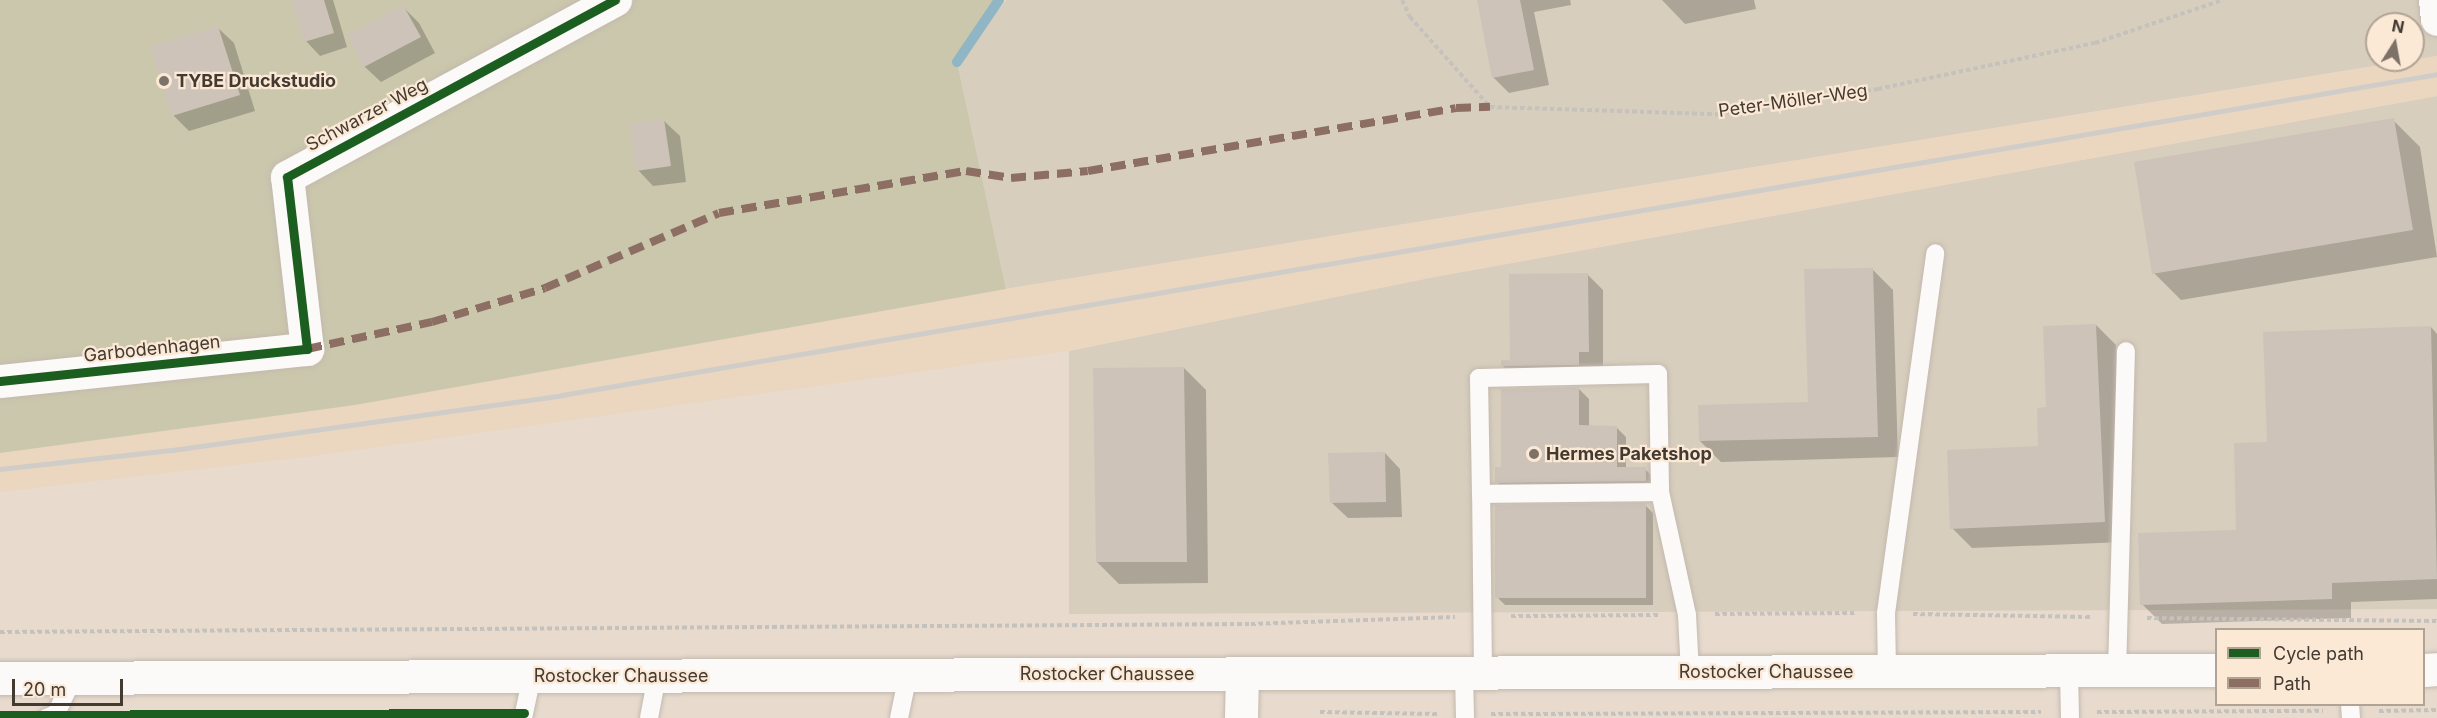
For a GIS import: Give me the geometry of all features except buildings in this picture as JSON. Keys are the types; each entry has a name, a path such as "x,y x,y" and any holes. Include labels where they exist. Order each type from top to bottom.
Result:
{"main road":[{"name":"Schwarzer Weg","path":"307,349 288,177 615,0"},
{"path":"2435,0 2437,19"},
{"name":"Garbodenhagen","path":"0,381 307,349"},
{"name":"Rostocker Chaussee","path":"0,678 2215,670"},
{"path":"1241,718 1242,674"}],"lane":[{"path":"1887,671 1886,613 1935,253"},
{"path":"2117,671 2126,351"},
{"path":"1466,718 1482,616 1479,378 1658,374 1659,492 1687,615 1690,672"},
{"path":"1481,494 1659,492"},
{"path":"2069,671 2070,718"},
{"path":"899,718 909,675"},
{"path":"523,718 532,676"},
{"path":"649,718 657,676"},
{"path":"46,718 56,714 73,678"}],"path":[{"path":"0,632 1251,624 1482,616 1886,613 2437,621"}],"shaded area":[{"path":"0,0 999,0 957,62 1006,289 355,405 0,453"},
{"path":"1006,0 2437,0 2437,56 2425,58 2425,12 2365,12 2365,67 1006,289 957,62"},
{"path":"2437,56 2437,96 1434,277 1069,351 306,457 0,492 0,453 355,405 1006,289 2365,68 2365,72 2425,72 2425,58"},
{"path":"2437,96 2437,609 1069,614 1069,351 1434,277"}],"waterway":[{"path":"957,62 999,0"}],"railway":[{"path":"0,469 173,450 562,395 2437,74"}],"marked path":[{"path":"307,349 432,322 545,288 719,213 966,171 1011,178 1088,171 1456,108 1490,107"}],"cycle path":[{"path":"0,381 307,349 287,177 615,0"},
{"path":"0,715 524,713"}],"place":[{"name":"TYBE Druckstudio","path":"164,81"},
{"name":"Hermes Paketshop","path":"1534,454"}]}
